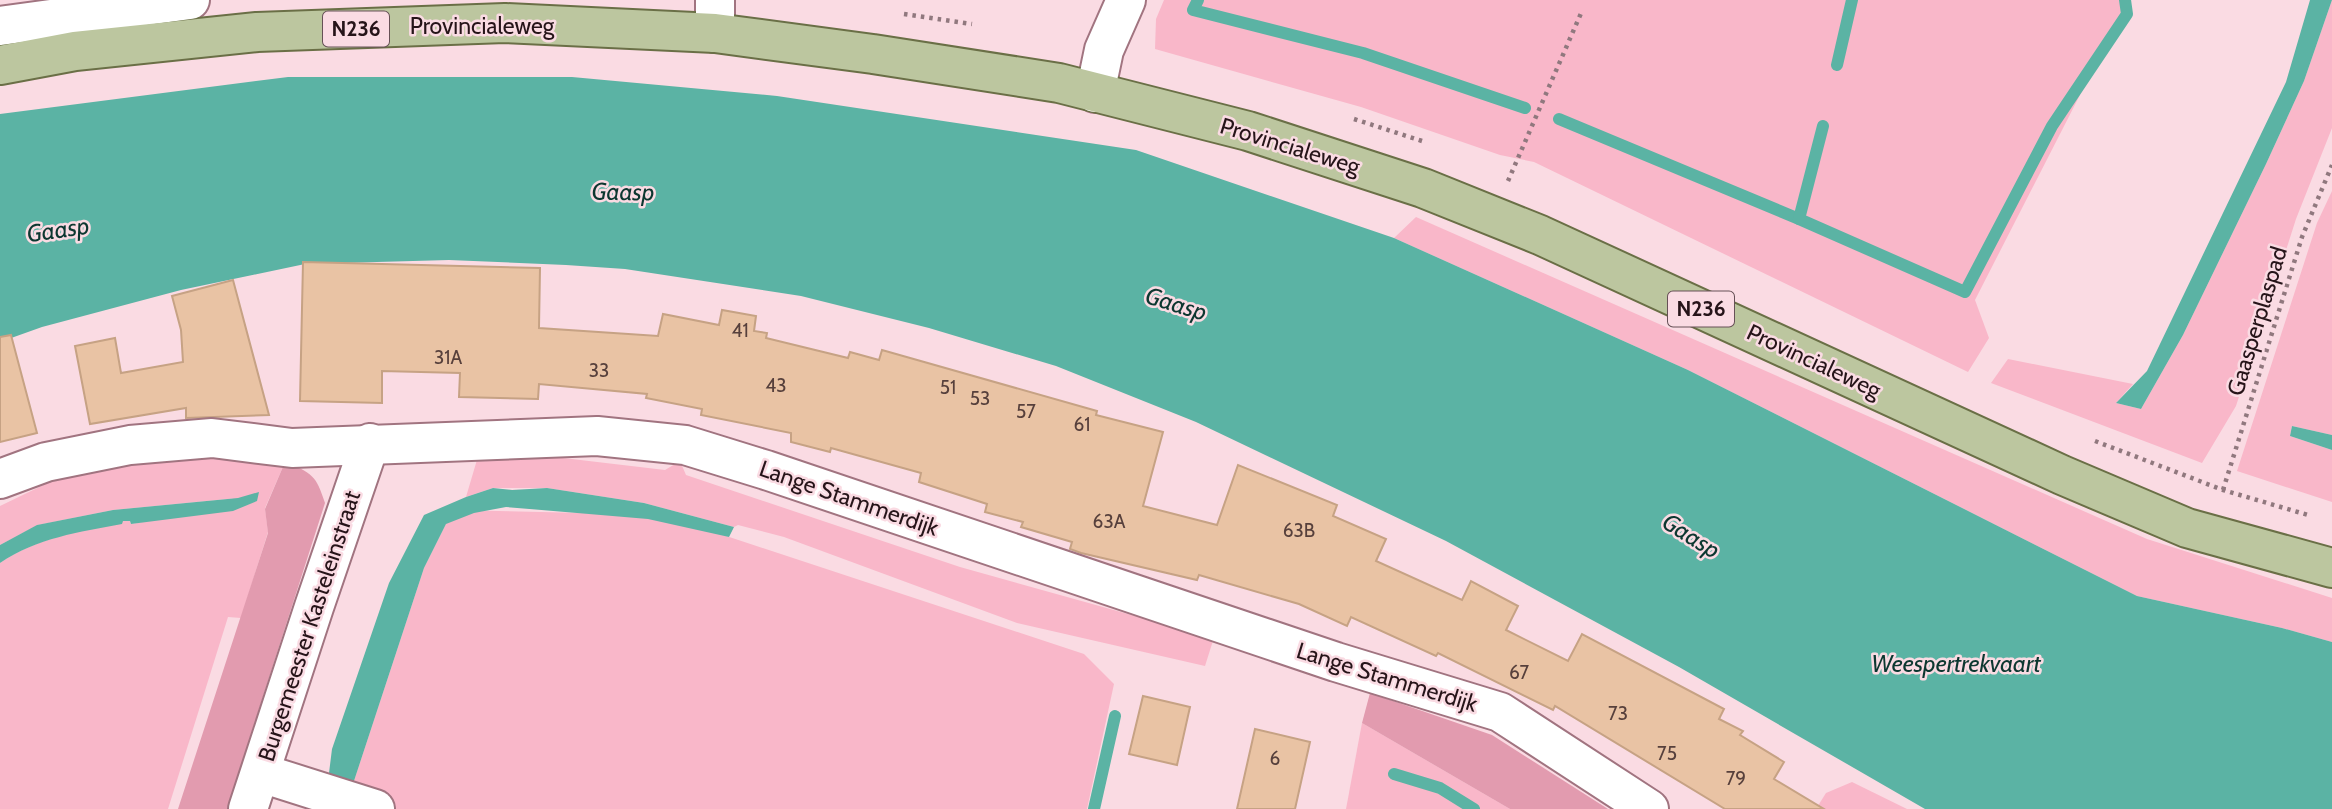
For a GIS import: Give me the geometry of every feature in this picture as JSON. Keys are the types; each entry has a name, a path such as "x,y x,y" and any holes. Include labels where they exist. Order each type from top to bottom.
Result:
{"main road":[{"name":"Provincialeweg","path":"0,65 75,51 257,32 715,17 873,54 1059,83 1261,135 1423,188 1553,241 2062,475 2187,528 2332,568"}],"street":[{"path":"0,26 190,0"},
{"path":"1095,93 1104,50 1126,0"},
{"name":"Lange Stammerdijk","path":"0,479 46,462 130,445 212,438 292,448 597,436 685,445 1336,662 1500,712 1649,809"},
{"name":"Burgemeester Kasteleinstraat","path":"248,809 370,443"},
{"path":"261,773 375,809"}],"path":[{"path":"1493,216 1581,11"},
{"name":"Gaasperplaspad","path":"2320,519 2223,490 2302,237 2332,165"}],"shaded area":[{"path":"1164,0 2122,1 2120,27 2083,89 1975,300 1989,338 1968,372 1534,162 1500,155 1361,107 1155,49 1156,19"},
{"path":"2332,0 2332,128 2296,219 2236,406 2202,463 1991,383 2008,359 2133,384 2116,403 2141,409 2183,335 2266,164 2304,81"},
{"path":"2332,191 2332,435 2292,426 2290,436 2332,450 2332,502 2237,471 2317,223"},
{"path":"1416,217 2147,539 2332,598 2332,642 2282,628 2137,596 1688,370 1394,238"},
{"path":"479,453 538,455 665,470 680,461 686,475 960,567 1189,631 1217,628 1205,666 1017,623 784,537 644,503 547,488 493,488 466,497"},
{"path":"244,456 285,462 265,508 268,532 241,618 228,617 168,809 0,809 0,563 28,547 59,536 123,521 138,523 234,498 113,510 38,525 0,545 0,506 58,478 119,463"},
{"path":"285,462 312,476 325,503 227,809 178,809 268,533 265,509"},
{"path":"448,510 585,513 678,520 1084,654 1114,684 1087,809 351,809 352,787 424,568 446,524"},
{"path":"1370,693 1492,735 1608,809 1510,809 1362,723"},
{"path":"1362,723 1510,809 1346,809"},
{"path":"1852,782 1907,809 1816,809 1826,793"}],"water":[{"path":"2310,0 2332,0 2304,81 2266,164 2183,335 2141,409 2116,403 2147,371 2286,82"},
{"name":"Weespertrekvaart","path":"288,77 572,77 777,96 1136,150 1394,238 1688,370 2137,596 2282,628 2332,642 2332,809 1925,809 1679,667 1446,541 1196,422 1056,366 929,328 801,296 625,269 566,265 449,260 305,264 181,290 42,327 0,342 0,114"},
{"path":"2292,426 2332,435 2332,450 2290,436"},
{"path":"493,488 547,488 644,503 734,527 729,537 648,519 506,507 474,513 446,524 424,568 352,787 328,781 332,749 389,583 424,515"},
{"path":"259,492 257,501 233,511 131,524 130,521 123,521 122,524 74,533 29,547 0,563 0,545 37,525 113,510 238,498"}],"building":[{"path":"303,262 540,268 539,328 658,336 663,314 719,325 722,310 756,316 754,331 767,333 766,338 848,358 850,352 879,360 882,350 1097,411 1096,415 1163,432 1143,506 1217,525 1238,465 1337,505 1333,516 1386,539 1376,561 1462,600 1471,581 1518,606 1506,630 1568,661 1582,634 1724,709 1719,719 1743,731 1740,735 1784,762 1774,779 1824,809 1725,809 1555,706 1553,710 1438,653 1436,656 1351,617 1347,626 1299,604 1199,575 1197,580 1081,553 1070,549 1072,542 1021,527 1023,522 985,512 987,504 919,482 921,473 831,448 830,452 791,442 791,433 701,415 702,409 646,398 647,394 539,384 538,399 459,397 460,373 382,371 382,403 300,401"},
{"path":"233,280 269,415 186,418 186,408 90,424 75,346 115,338 121,373 183,362 181,330 172,296"},
{"path":"11,335 37,433 0,442 0,337"},
{"path":"1143,696 1190,707 1177,765 1129,754"},
{"path":"1255,729 1310,742 1295,809 1237,809"}],"waterway":[{"path":"1198,0 1193,10 1363,53 1525,108"},
{"path":"1837,65 1852,0"},
{"path":"1823,126 1799,219 1965,292 2052,126 2127,14 2125,0"},
{"path":"1559,119 1799,219"},
{"path":"1094,809 1115,716"},
{"path":"1394,774 1440,788 1474,809"}],"water label":[{"name":"Gaasp","path":"623,192"},
{"name":"Gaasp","path":"58,230"},
{"name":"Gaasp","path":"1176,304"},
{"name":"Gaasp","path":"1691,536"}]}
